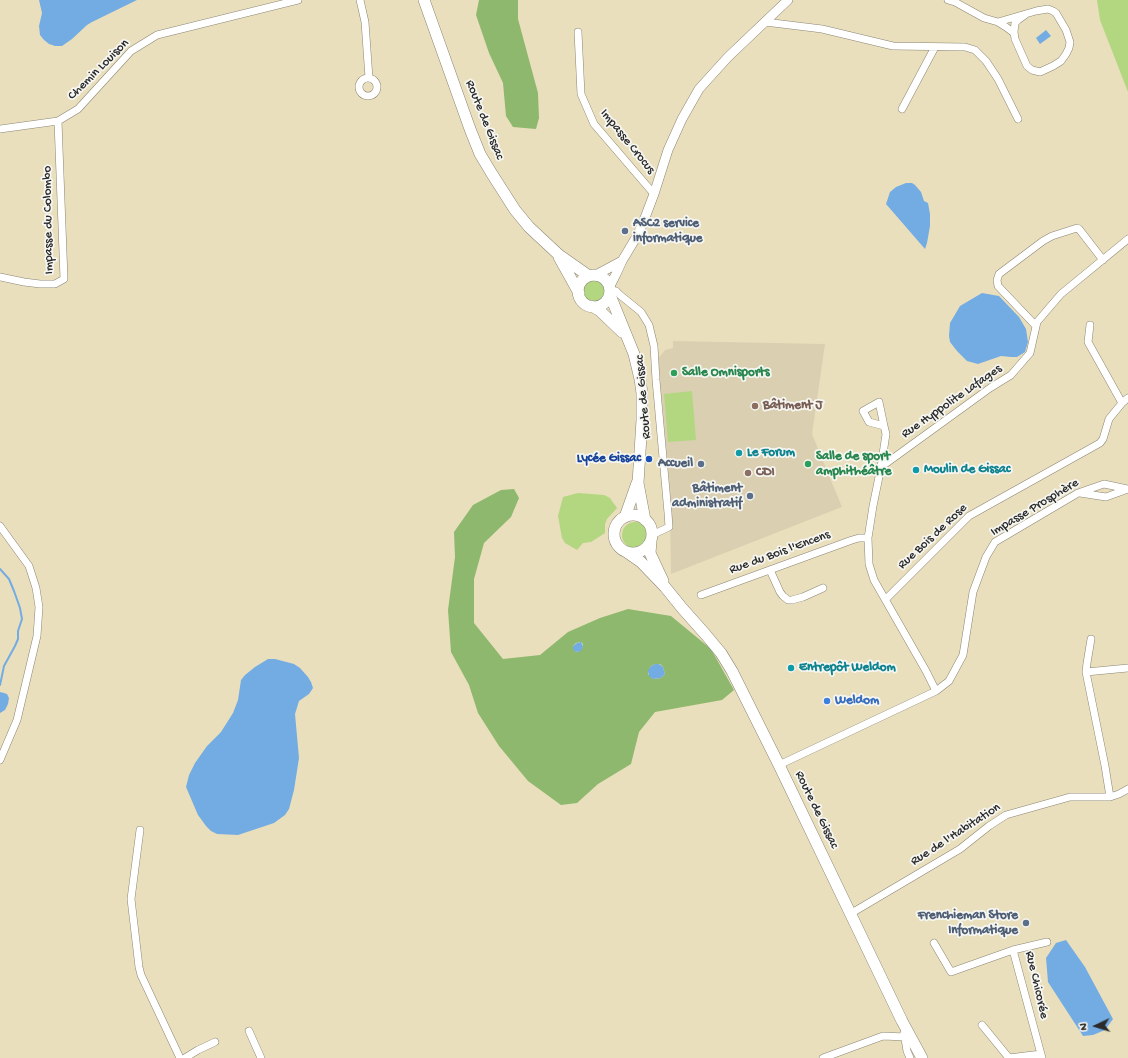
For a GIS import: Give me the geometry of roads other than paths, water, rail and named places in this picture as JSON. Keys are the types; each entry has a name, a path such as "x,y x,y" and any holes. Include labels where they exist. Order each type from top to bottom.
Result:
{"main road":[{"name":"Route de Gissac","path":"424,0 480,154 504,194 515,210 530,227 559,255 591,276"},
{"name":"Route de Gissac","path":"559,255 579,293"},
{"path":"591,276 598,276 603,279 607,282 610,290 604,303 596,307 583,302 579,293 582,281 591,276"},
{"name":"Route de Gissac","path":"610,290 636,360 642,392 642,430 638,483 645,520"},
{"name":"Route de Gissac","path":"591,306 600,310 626,336"},
{"name":"Route de Gissac","path":"625,516 638,483"},
{"path":"636,515 650,525 652,537 649,545 645,549 634,554 622,551 615,542 613,536 616,524 620,520 625,516 636,515"},
{"name":"Route de Gissac","path":"652,537 650,553 665,587"},
{"name":"Route de Gissac","path":"628,553 641,562 665,587 721,653 732,671 902,1021 922,1058"}],"street":[{"name":"Chemin Louison","path":"58,121 78,109 131,51 158,36 298,0"},
{"path":"360,0 365,22 369,78"},
{"path":"610,290 622,261 643,224 668,150 698,89 728,57 788,0"},
{"path":"948,0 955,2 984,18 998,22 1014,33"},
{"path":"998,22 1036,11 1048,10 1056,13 1066,30 1070,42 1069,48 1061,61 1040,72 1035,72 1027,66 1015,40 1015,23 1025,15"},
{"path":"765,22 822,29 894,46 965,47 975,50 986,61 998,79 1018,119"},
{"name":"Impasse Crocus","path":"578,32 581,94 594,124 654,194"},
{"path":"902,109 935,47"},
{"path":"0,129 58,121"},
{"name":"Impasse du Colombo","path":"0,277 40,284 55,284 64,279 58,121"},
{"path":"1036,326 998,286 997,280 999,274 1042,241 1052,236 1077,228 1079,228 1103,260"},
{"name":"Rue Hyppolite Lafages","path":"882,467 1011,374 1030,353 1037,322 1061,294 1128,240"},
{"path":"591,276 622,261"},
{"name":"Route de Gissac","path":"610,290 616,292 641,312 647,321 652,336 669,517 668,527 652,537"},
{"path":"1090,324 1088,342 1122,403"},
{"name":"Rue Bois de Rose","path":"886,599 969,516 1100,443 1103,439 1109,419 1128,398"},
{"path":"778,765 936,691 886,599 874,580 869,564 868,538 873,506 882,467 886,434 884,426"},
{"name":"Impasse Prosphère","path":"936,691 949,681 962,655 973,592 986,557 996,542 1078,493 1104,484 1128,489"},
{"path":"1078,493 1106,497 1128,489"},
{"path":"0,526 29,566 36,588 38,607 37,636 17,720 0,760"},
{"name":"Rue du Bois l'Encens","path":"701,595 852,540 868,538"},
{"path":"770,570 783,596 788,600 803,597 823,588"},
{"path":"1091,639 1086,672 1106,766 1110,797"},
{"path":"1086,672 1128,668"},
{"name":"Rue de l'Habitation","path":"850,914 960,849 989,826 1006,815 1070,797 1110,797 1128,789"},
{"path":"140,830 131,899 139,967 144,982 180,1058"},
{"name":"Rue Chicorée","path":"1042,1056 1013,950 1047,942"},
{"path":"934,943 951,972 1013,950"},
{"path":"902,1021 910,1058"},
{"path":"982,1025 1009,1058 1042,1056"},
{"path":"249,1031 260,1058"},
{"path":"824,1058 883,1036 905,1037"},
{"path":"185,1058 215,1042"}],"water":[{"path":"39,0 137,0 87,25 62,46 55,46 49,44 40,35 39,26 42,13"},
{"path":"1046,30 1051,36 1040,44 1036,38"},
{"path":"906,183 912,183 915,185 921,192 924,201 928,203 930,226 925,249 886,204 890,192 896,187"},
{"path":"982,293 999,296 1019,317 1026,329 1028,342 1025,352 1017,357 1001,356 978,364 967,361 950,342 950,323 960,306"},
{"path":"581,642 583,646 581,651 574,651 573,646"},
{"path":"268,659 275,659 294,664 308,677 313,688 309,694 299,701 295,714 299,758 294,790 289,809 285,815 274,823 238,835 217,834 206,826 198,815 186,787 189,775 195,763 207,746 221,732 233,713 238,700 241,680 255,667"},
{"path":"655,664 659,664 663,667 665,674 661,678 653,679 649,676 648,671 650,667"},
{"path":"0,692 7,694 9,698 5,710 0,713"},
{"path":"1066,940 1085,967 1113,1019 1105,1030 1093,1035 1083,1036 1048,982 1046,958 1056,943"}],"waterway":[{"path":"0,569 9,579 20,608 22,619 18,631 18,639 4,666 0,685"}],"place":[{"name":"ASC2 service informatique","path":"625,231"},
{"name":"Salle Omnisports","path":"674,373"},
{"name":"Bâtiment J","path":"755,406"},
{"name":"Le Forum","path":"739,453"},
{"name":"Lycée Gissac","path":"649,459"},
{"name":"Accueil","path":"701,464"},
{"name":"Salle de sport amphithéâtre","path":"808,464"},
{"name":"Moulin de Gissac","path":"916,470"},
{"name":"CDI","path":"748,473"},
{"name":"Bâtiment administratif","path":"750,496"},
{"name":"Entrepôt Weldom","path":"791,668"},
{"name":"Weldom","path":"827,701"},
{"name":"Frenchieman Store Informatique","path":"1026,923"}]}
